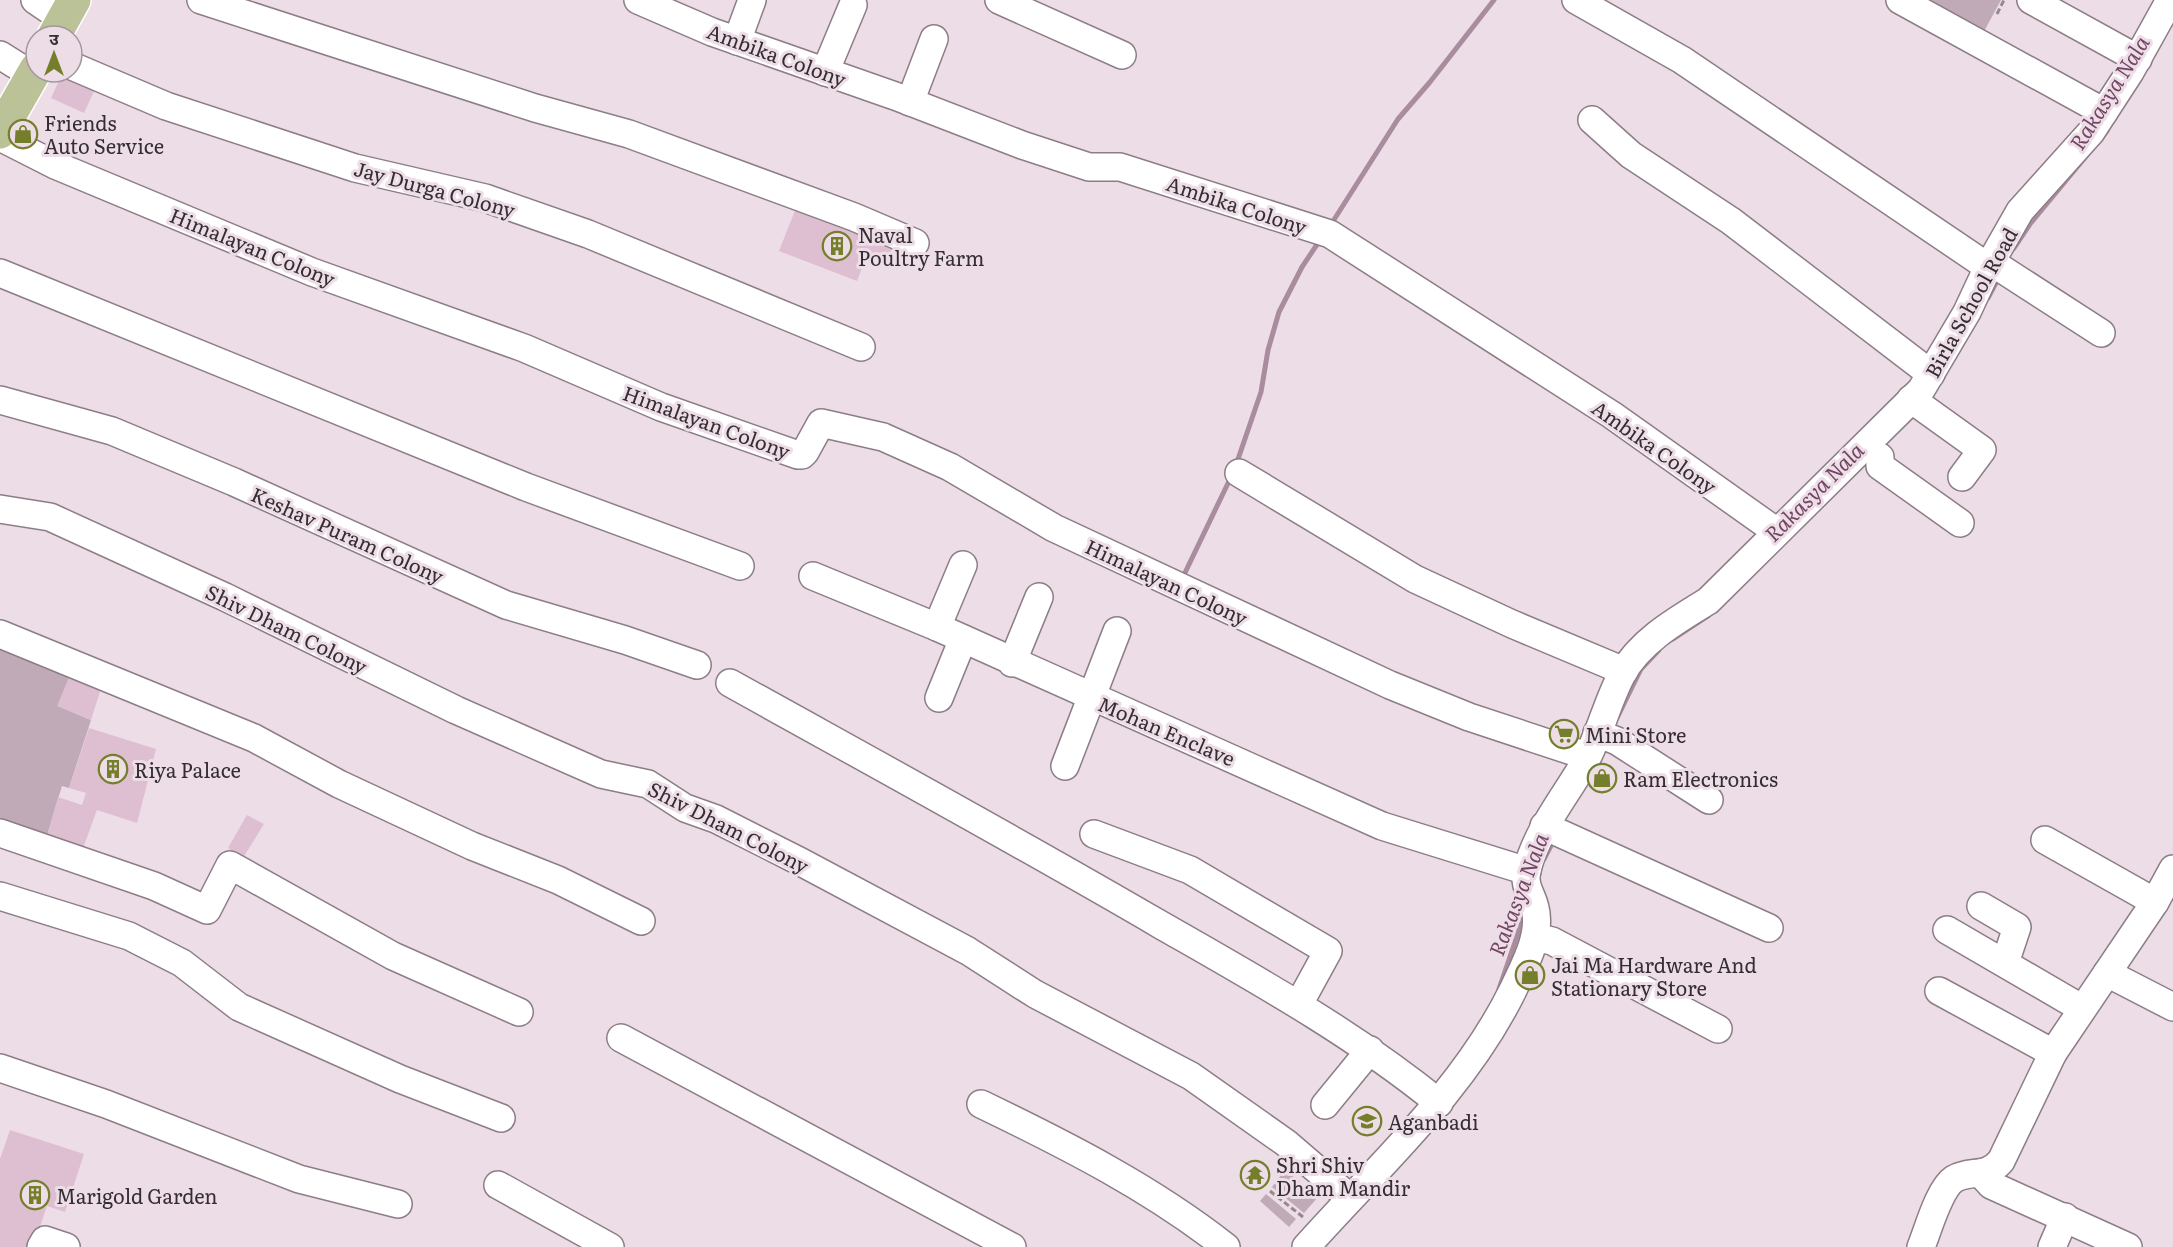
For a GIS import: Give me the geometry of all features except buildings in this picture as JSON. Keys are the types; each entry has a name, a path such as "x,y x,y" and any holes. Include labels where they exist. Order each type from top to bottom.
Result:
{"main road":[{"path":"0,132 27,84"}],"street":[{"path":"35,0 64,18"},
{"path":"201,0 535,108 628,134 854,216 915,243"},
{"path":"737,41 752,0"},
{"path":"999,0 1122,55"},
{"path":"1576,0 1682,60 1997,267 2102,333"},
{"path":"1900,0 2104,112"},
{"path":"2031,0 2138,59"},
{"name":"Birla School Road","path":"1286,1247 1307,1234 1350,1198 1439,1103 1472,1059 1512,991 1535,937 1529,889 1554,831 1602,741 1624,671 1665,627 1708,601 1777,532 1919,405 1931,374 1967,312 1997,267 2020,211 2085,138 2104,112 2138,59 2170,0"},
{"name":"Ambika Colony","path":"648,2 737,41 1089,167 1120,167 1330,234 1612,415 1777,532"},
{"path":"825,72 853,5"},
{"path":"910,102 934,39"},
{"path":"0,55 24,67"},
{"name":"Jay Durga Colony","path":"84,71 166,106 332,161 485,198 588,234 861,347"},
{"path":"1592,120 1631,155 1731,221 1931,374"},
{"name":"Himalayan Colony","path":"0,137 55,165 312,272 524,348 661,407 798,454 802,455 805,452 821,423 883,437 950,467 1054,528 1390,685 1469,717 1602,741"},
{"path":"0,273 526,487 740,566"},
{"name":"Keshav Puram Colony","path":"0,400 112,431 234,482 506,605 625,640 697,665"},
{"path":"1919,405 1982,450 1962,477"},
{"path":"1880,457 1880,466 1960,523"},
{"path":"1239,472 1415,579 1512,624 1624,671"},
{"name":"Shiv Dham Colony","path":"0,509 50,517 225,597 466,715 601,774 648,784 685,808 716,819 799,861 968,951 1035,994 1191,1076 1286,1143 1350,1198"},
{"path":"937,627 963,565"},
{"name":"Mohan Enclave","path":"813,576 937,627 1012,663 1529,889"},
{"path":"1012,663 1039,597"},
{"path":"1065,766 1117,631"},
{"path":"0,634 254,738 339,784 472,846 558,880 641,921"},
{"path":"939,698 963,639"},
{"path":"730,683 1081,878 1299,1004 1370,1050 1439,1103"},
{"path":"1602,741 1709,800"},
{"path":"1554,831 1769,928"},
{"path":"0,833 154,886 207,910 230,865 393,956 519,1012"},
{"path":"1094,834 1190,870 1328,951 1299,1004"},
{"path":"2045,840 2155,902"},
{"path":"1921,1247 1945,1187 1955,1178 1993,1171 2001,1161 2053,1053 2081,1008 2155,902 2173,869"},
{"path":"0,896 129,936 182,963 239,1007 400,1079 501,1118"},
{"path":"1981,906 2017,927 2005,963"},
{"path":"1947,930 2081,1008"},
{"path":"1535,937 1552,942 1718,1029"},
{"path":"2107,973 2173,1007"},
{"path":"1938,992 2053,1053"},
{"path":"621,1038 1012,1247"},
{"path":"1326,1105 1370,1050"},
{"path":"0,1068 106,1104 299,1179 398,1204"},
{"path":"981,1104 1071,1148 1136,1186 1226,1247"},
{"path":"1980,1174 1991,1185 2128,1247"},
{"path":"498,1185 610,1247"},
{"path":"2052,1247 2065,1217"},
{"path":"41,1247 45,1240 66,1247"}],"path":[{"path":"1997,14 2004,0"},
{"path":"1270,1191 1307,1234"}],"shaded area":[{"path":"1907,0 2001,0 1981,37"},
{"path":"0,641 72,670 58,706 91,720 69,788 62,786 46,839 0,824"},
{"path":"1285,1170 1318,1197 1304,1213 1272,1187"},
{"path":"1266,1194 1296,1219 1289,1227 1260,1201"}],"waterway":[{"path":"1330,226 1398,119 1494,0"},
{"name":"Rakasya Nala","path":"2014,248 2030,224 2107,131"},
{"path":"1236,465 1261,392 1268,350 1279,312 1302,267 1320,240"},
{"name":"Rakasya Nala","path":"1988,298 1999,277"},
{"path":"1182,579 1231,477"},
{"name":"Rakasya Nala","path":"1673,639 1708,616"},
{"name":"Rakasya Nala","path":"1617,718 1641,669 1659,650"},
{"name":"Rakasya Nala","path":"1544,859 1555,838"},
{"name":"Rakasya Nala","path":"1499,989 1525,913"}],"place":[{"name":"Friends Auto Service","path":"23,134"},
{"name":"Naval Poultry Farm","path":"837,246"},
{"name":"Mini Store","path":"1564,734"},
{"name":"Riya Palace","path":"113,769"},
{"name":"Ram Electronics","path":"1602,778"},
{"name":"Jai Ma Hardware And Stationary Store","path":"1530,975"},
{"name":"Aganbadi","path":"1367,1121"},
{"name":"Shri Shiv Dham Mandir","path":"1255,1175"},
{"name":"Marigold Garden","path":"35,1195"}]}
